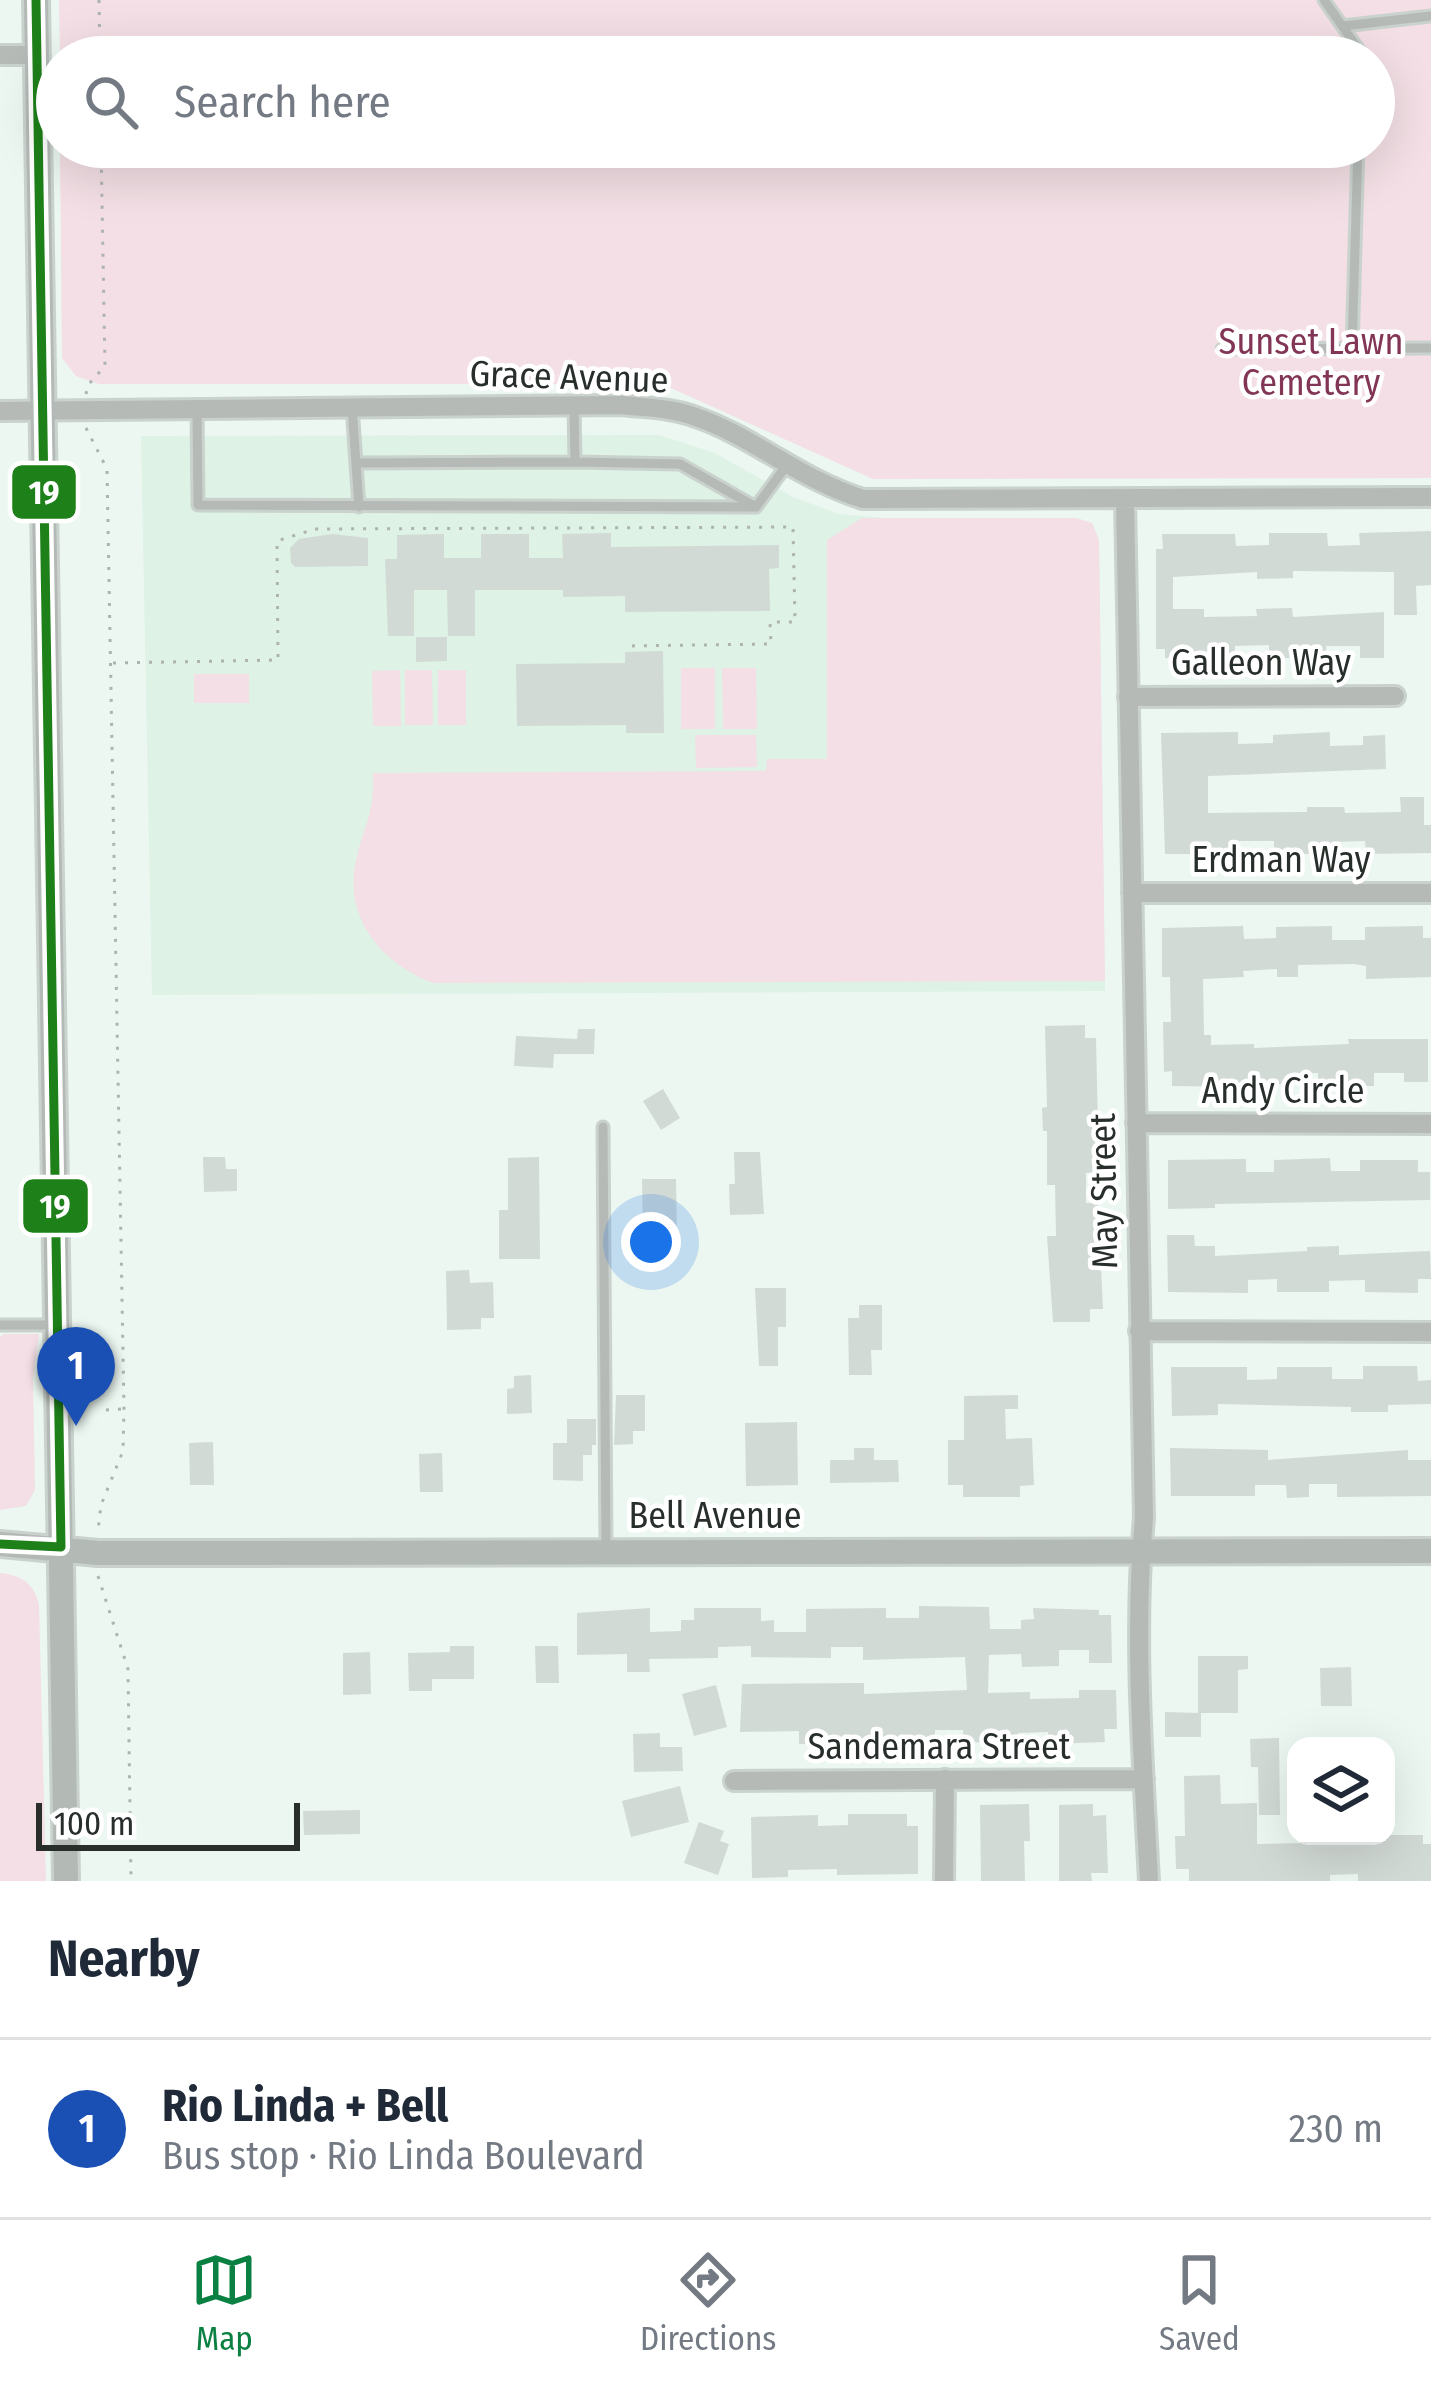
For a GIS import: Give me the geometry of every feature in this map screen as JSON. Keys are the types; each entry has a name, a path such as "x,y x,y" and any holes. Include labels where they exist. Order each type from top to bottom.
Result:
{"main road":[{"path":"36,0 37,36"},
{"path":"39,168 66,1881"},
{"name":"Bell Avenue","path":"0,1544 119,1553 1431,1551"}],"street":[{"path":"0,56 36,55"},
{"name":"Grace Avenue","path":"0,411 622,405 703,419 822,486 863,499 1431,496"},
{"name":"May Street","path":"1125,499 1149,1881"},
{"name":"Galleon Way","path":"1128,697 1395,696"},
{"name":"Erdman Way","path":"1132,892 1431,893"},
{"name":"Andy Circle","path":"1136,1124 1431,1124"},
{"path":"1139,1331 1431,1332"},
{"path":"944,1881 945,1779"},
{"name":"Sandemara Street","path":"734,1781 1144,1779"}],"lane":[{"path":"1324,0 1350,36"},
{"path":"1343,26 1431,16"},
{"path":"1352,349 1357,168"},
{"path":"1222,350 1431,348"},
{"path":"352,406 359,507"},
{"path":"574,406 575,462"},
{"path":"197,410 199,505 756,507"},
{"path":"357,463 680,464 756,507"},
{"path":"756,507 786,466"},
{"path":"603,1126 606,1551"},
{"path":"0,1325 57,1325"}],"path":[{"path":"99,0 100,36"},
{"path":"101,168 105,366"},
{"path":"98,1526 124,1441 107,469"},
{"path":"111,663 278,660 277,541 315,529 793,526 795,622 770,622 771,644 625,646"},
{"path":"106,1410 124,1409"},
{"path":"98,1576 128,1669 131,1881"}],"shaded area":[{"path":"659,435 715,453 793,497 839,514 1076,518 1092,523 1099,540 1105,991 152,995 141,436"}],"green space":[{"name":"Sunset Lawn Cemetery","path":"59,0 1431,0 1431,478 873,479 662,384 99,384 76,376 62,358 60,168 1395,168 1395,36 60,36"},
{"path":"862,518 1076,518 1092,523 1099,540 1105,981 433,983 381,950 360,917 353,878 371,808 373,773 766,771 767,759 827,759 827,540"},
{"path":"681,668 715,668 715,729 681,729"},
{"path":"722,668 756,668 757,729 723,729"},
{"path":"400,670 401,726 373,726 372,671"},
{"path":"405,670 432,670 433,725 405,725"},
{"path":"438,670 466,670 466,725 438,725"},
{"path":"194,674 249,674 249,703 194,703"},
{"path":"695,735 756,735 757,767 696,768"},
{"path":"39,1334 33,1378 35,1490 26,1506 0,1510 0,1337"},
{"path":"0,1573 26,1582 39,1606 46,1881 0,1881"}],"building":[{"path":"1431,531 1431,585 1416,586 1417,615 1394,615 1394,572 1293,571 1293,578 1257,579 1257,572 1173,577 1173,609 1204,609 1204,617 1257,616 1256,609 1292,608 1293,617 1384,612 1384,658 1360,658 1360,646 1326,646 1327,658 1269,658 1269,645 1235,646 1235,657 1165,658 1165,649 1156,649 1156,549 1163,549 1162,534 1235,534 1236,546 1269,545 1269,533 1327,533 1328,546 1360,545 1359,533"},
{"path":"611,533 611,547 779,545 779,568 769,569 770,611 625,612 625,596 475,590 475,636 448,636 447,590 414,590 414,636 388,636 385,559 397,559 397,535 444,534 444,558 481,558 481,534 529,534 529,558 563,558 562,534"},
{"path":"332,534 368,538 368,566 295,567 291,563 290,548 299,539"},
{"path":"416,637 447,637 447,661 416,662"},
{"path":"663,651 664,733 626,733 626,725 517,726 516,664 625,663 625,652"},
{"path":"1238,732 1238,744 1273,743 1273,735 1330,732 1330,746 1363,745 1363,736 1385,735 1386,769 1208,776 1208,813 1307,812 1307,807 1344,807 1345,813 1401,812 1400,797 1424,797 1431,853 1366,854 1365,841 1332,842 1332,854 1274,854 1274,841 1240,841 1240,854 1165,854 1161,733"},
{"path":"1243,926 1244,939 1276,938 1276,927 1332,926 1332,940 1365,940 1365,927 1423,926 1423,938 1431,938 1431,977 1366,979 1366,966 1354,964 1298,965 1298,977 1277,977 1277,969 1203,979 1204,1035 1211,1035 1211,1045 1254,1044 1254,1048 1349,1044 1348,1039 1428,1039 1428,1082 1404,1082 1404,1073 1374,1073 1374,1086 1318,1086 1318,1073 1289,1074 1289,1083 1255,1087 1172,1086 1172,1071 1164,1072 1163,1022 1171,1022 1170,977 1162,977 1162,928"},
{"path":"1085,1025 1085,1038 1096,1038 1099,1172 1086,1173 1086,1203 1098,1203 1103,1309 1090,1309 1090,1322 1053,1322 1047,1236 1056,1236 1055,1185 1047,1185 1047,1131 1043,1131 1045,1026"},
{"path":"578,1029 595,1029 594,1054 554,1054 553,1068 514,1066 516,1036 577,1039"},
{"path":"663,1089 680,1118 661,1130 643,1101"},
{"path":"734,1152 760,1152 764,1214 730,1215"},
{"path":"203,1157 225,1157 226,1169 237,1169 237,1191 204,1192"},
{"path":"539,1157 540,1259 499,1259 499,1210 508,1210 508,1158"},
{"path":"1330,1158 1331,1171 1360,1171 1360,1160 1418,1160 1418,1172 1430,1172 1430,1200 1168,1209 1168,1160 1246,1159 1246,1172 1274,1172 1274,1160"},
{"path":"642,1179 676,1179 677,1237 643,1237"},
{"path":"1167,1235 1194,1235 1195,1246 1215,1246 1215,1256 1339,1246 1339,1255 1430,1251 1431,1279 1418,1279 1418,1293 1365,1292 1365,1280 1329,1281 1329,1292 1277,1292 1277,1279 1248,1280 1248,1293 1168,1292"},
{"path":"469,1270 470,1283 493,1282 494,1318 481,1318 481,1329 447,1330 446,1271"},
{"path":"755,1288 786,1288 786,1327 778,1327 778,1366 759,1366"},
{"path":"859,1305 882,1305 882,1350 871,1350 872,1375 849,1375 848,1318 859,1318"},
{"path":"1363,1366 1417,1366 1418,1381 1431,1380 1431,1404 1388,1405 1388,1412 1351,1412 1351,1407 1218,1404 1218,1415 1172,1416 1171,1367 1247,1367 1247,1380 1277,1379 1277,1367 1332,1367 1332,1379 1363,1379"},
{"path":"531,1375 532,1413 507,1414 507,1389 514,1388 514,1376"},
{"path":"616,1395 645,1395 645,1431 633,1431 633,1444 614,1445"},
{"path":"1018,1395 1018,1409 1005,1409 1006,1439 1032,1438 1034,1485 1020,1486 1020,1497 963,1497 963,1485 948,1485 948,1440 964,1440 964,1396"},
{"path":"567,1419 596,1419 596,1445 592,1445 592,1455 583,1455 583,1481 553,1480 553,1443 567,1443"},
{"path":"797,1422 798,1485 746,1486 745,1423"},
{"path":"213,1442 214,1485 190,1485 189,1443"},
{"path":"854,1448 874,1448 874,1460 898,1460 899,1482 830,1483 830,1460 854,1460"},
{"path":"1170,1448 1268,1450 1268,1460 1408,1450 1408,1460 1431,1460 1431,1496 1337,1497 1337,1484 1309,1484 1309,1497 1287,1498 1286,1485 1255,1485 1255,1496 1171,1496"},
{"path":"442,1453 443,1492 420,1492 419,1454"},
{"path":"919,1606 989,1607 990,1629 1021,1629 1021,1620 1034,1619 1033,1608 1099,1610 1099,1615 1111,1615 1112,1663 1089,1663 1089,1650 1059,1650 1059,1666 1022,1667 1021,1654 989,1655 988,1693 1030,1692 1030,1699 1079,1698 1079,1690 1116,1690 1117,1729 1104,1729 1105,1742 1048,1744 1048,1732 1018,1733 1018,1743 963,1742 963,1730 935,1730 935,1743 799,1744 799,1731 740,1732 742,1684 864,1683 864,1694 967,1690 965,1657 863,1660 863,1647 831,1647 831,1658 751,1657 751,1646 718,1647 718,1658 649,1659 650,1672 627,1672 627,1654 577,1655 577,1613 650,1608 650,1632 681,1631 681,1620 694,1620 694,1608 761,1608 761,1621 774,1620 774,1632 806,1632 806,1609 886,1608 886,1618 919,1618"},
{"path":"450,1646 474,1646 474,1679 432,1679 432,1691 409,1691 408,1653 450,1652"},
{"path":"535,1646 558,1646 559,1683 536,1683"},
{"path":"370,1652 371,1694 343,1695 343,1653"},
{"path":"1198,1656 1248,1656 1248,1669 1238,1670 1238,1713 1201,1713 1201,1737 1165,1737 1165,1712 1198,1713"},
{"path":"1351,1667 1352,1706 1321,1706 1320,1668"},
{"path":"716,1685 727,1727 694,1736 682,1694"},
{"path":"660,1733 660,1747 682,1747 683,1771 634,1772 633,1734"},
{"path":"1279,1738 1280,1815 1259,1815 1258,1767 1251,1767 1250,1739"},
{"path":"1220,1775 1221,1804 1257,1803 1257,1844 1395,1845 1395,1835 1423,1835 1423,1844 1431,1844 1431,1881 1358,1881 1358,1874 1330,1875 1330,1881 1189,1881 1189,1869 1176,1869 1175,1836 1185,1836 1184,1776"},
{"path":"680,1786 689,1822 631,1837 622,1801"},
{"path":"1029,1804 1025,1881 981,1881 980,1805"},
{"path":"1093,1804 1093,1816 1106,1815 1108,1873 1091,1873 1092,1881 1059,1881 1059,1805"},
{"path":"360,1810 360,1834 304,1835 303,1811"},
{"path":"848,1814 907,1814 907,1826 918,1826 918,1874 788,1870 788,1877 752,1878 751,1817 818,1815 818,1826 848,1825"},
{"path":"699,1822 724,1831 720,1841 729,1844 718,1875 684,1863"}],"transit line":[{"name":"19","path":"36,0 37,36"},
{"name":"19","path":"0,1544 61,1547 39,168"}],"place":[{"name":"Rio Linda + Bell","path":"76,1426"}]}
